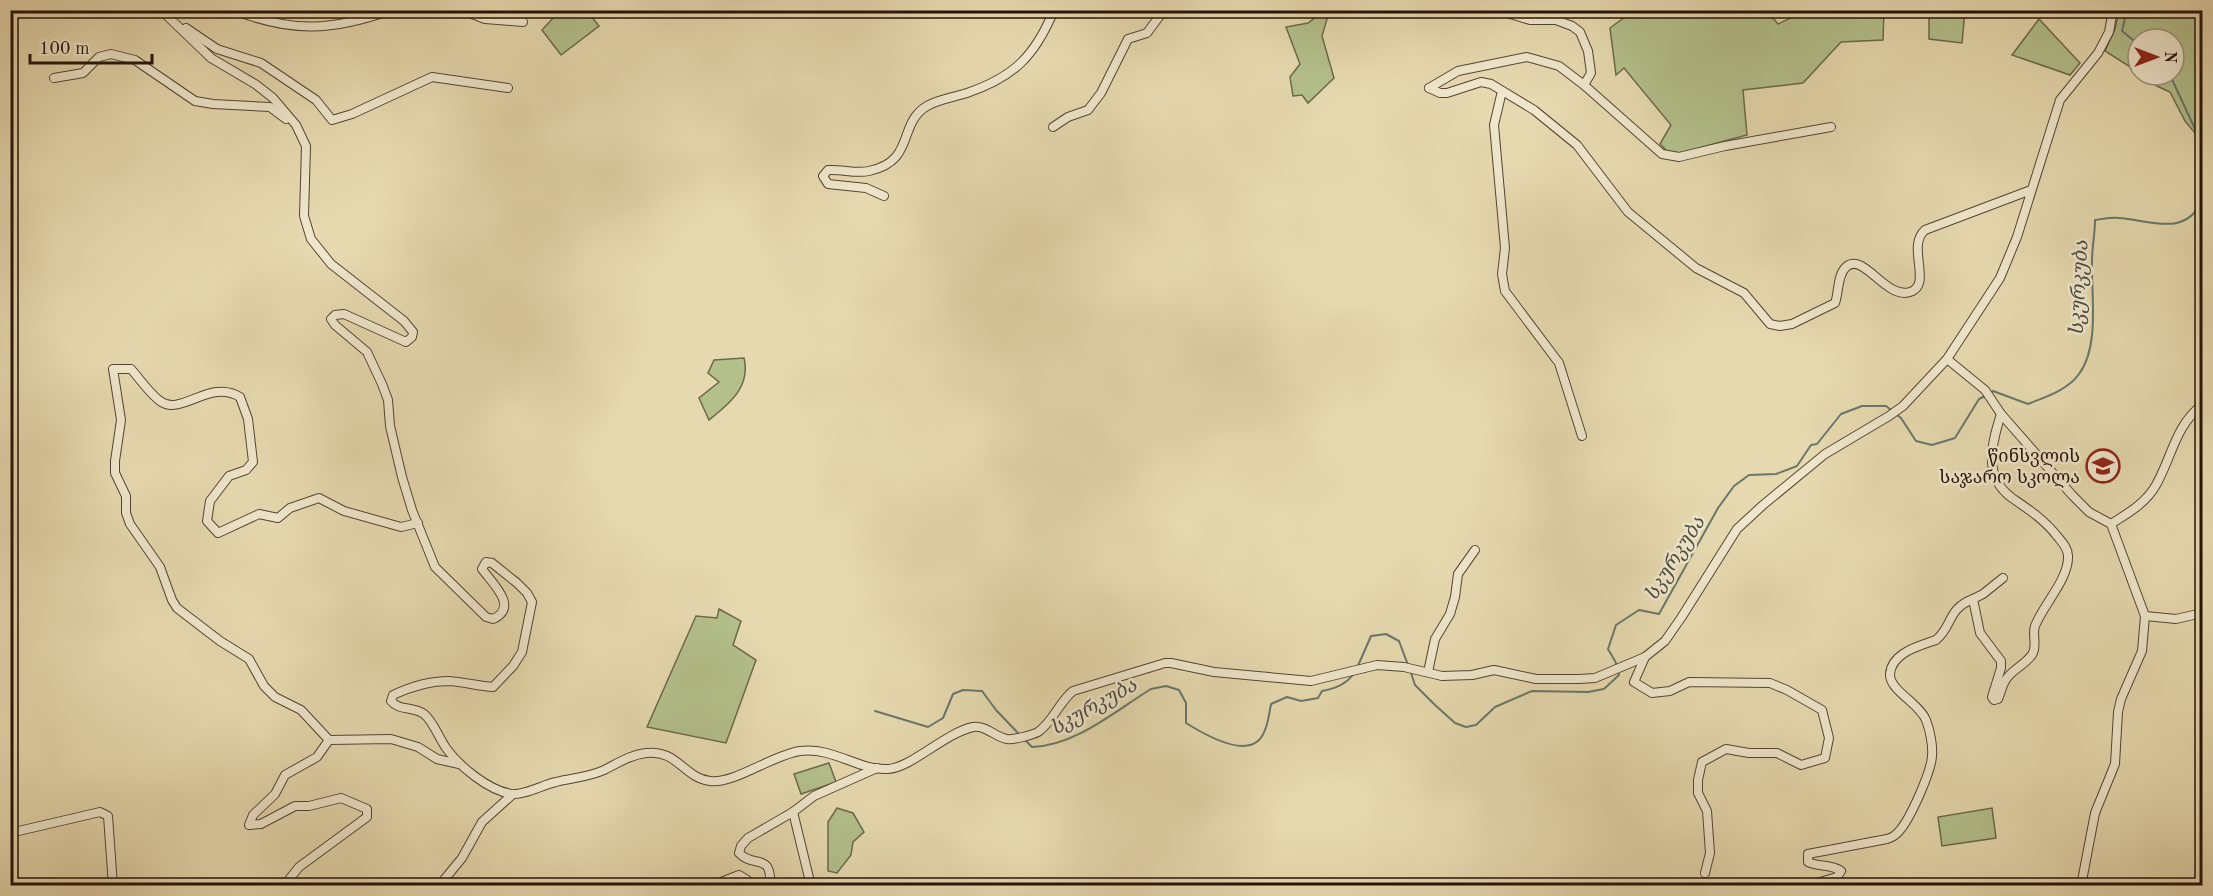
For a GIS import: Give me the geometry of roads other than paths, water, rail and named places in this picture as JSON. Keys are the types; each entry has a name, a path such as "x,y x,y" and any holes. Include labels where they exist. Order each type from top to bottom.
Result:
{"street":[{"path":"162,10 217,49 261,63 316,100 332,120 352,114 432,77 508,88"},
{"path":"162,10 211,57 273,98 296,125 306,146 304,216 311,239 331,264 404,321 413,332 406,342 344,314 335,315 331,319 367,352 382,384 388,400 390,426 402,477 435,567 486,617 493,619 501,615 505,609 503,598 482,569 486,562 492,563 517,583 532,602 522,652 513,666 493,687 440,682 416,686 398,692 391,698 395,706 413,710 427,717 459,764 489,785 513,794"},
{"path":"234,10 256,20 291,27 357,23 391,10"},
{"path":"462,10 485,19 523,22"},
{"path":"884,196 867,188 828,184 823,176 828,170 836,169 867,172 881,168 897,158 912,120 921,111 929,105 969,93 1018,68 1037,45 1054,10"},
{"path":"1053,127 1068,117 1088,110 1101,93 1128,39 1147,33 1164,10"},
{"path":"1497,10 1530,20 1556,20 1580,32 1588,51 1591,73 1584,85"},
{"path":"439,885 462,858 482,822 513,794 594,773 618,761 644,753 656,752 677,760 696,778 711,782 725,780 786,754 814,750 876,768 891,769 903,765 941,741 972,728 979,727 1007,739 1038,732 1073,691 1165,663 1214,672 1311,681 1377,665 1416,669 1442,676 1472,675 1494,670 1536,679 1595,678 1645,657 1665,641 1737,529 1825,454 1889,417 1903,406 1947,359 2000,278 2017,237 2060,100 2098,53 2109,32 2113,10"},
{"path":"54,78 83,73 99,57 111,54 135,60 195,101 270,107 296,125"},
{"path":"1831,128 1725,146 1679,157 1662,154 1559,66 1527,57 1458,71 1429,88 1440,93 1447,93 1481,82 1491,84 1534,110 1577,145 1628,212 1696,268 1744,293 1770,324 1780,326 1792,324 1835,303 1841,277 1846,267 1854,264 1864,267 1885,286 1900,292 1910,292 1918,286 1920,279 1916,244 1919,235 1925,230 2031,190"},
{"path":"1502,91 1494,125 1504,248 1503,284 1559,363 1582,436"},
{"path":"1947,359 1985,390 2001,414 2072,495 2089,512 2111,524 2145,616 2142,651 2121,699 2115,764 2096,813 2081,885"},
{"path":"418,523 401,527 344,511 319,498 290,508 278,518 259,514 218,533 207,521 210,501 229,476 246,470 253,462 248,419 240,397 223,392 211,392 180,405 161,403 131,369 113,369 121,420 115,461 116,473 126,496 126,513 130,524 160,567 177,608 220,641 249,659 264,686 275,697 301,710 329,740 391,739 418,747 437,759 459,764"},
{"path":"2111,524 2140,504 2156,485 2173,442 2202,405"},
{"path":"1972,599 1980,633 2001,661 1992,697 1994,700 1998,699 2007,678 2027,661 2034,650 2033,633 2042,610 2067,567 2068,556 2066,548 2053,530 2040,517 2010,496 1996,479 1990,457 2001,414"},
{"path":"1428,672 1435,639 1450,614 1458,573 1475,550"},
{"path":"1806,885 1837,877 1841,873 1838,868 1808,862 1808,854 1887,839 1897,835 1919,798 1932,754 1926,719 1915,705 1893,686 1890,675 1893,665 1901,655 1936,640 1941,636 1950,617 1959,606 1983,594 2003,578"},
{"path":"2145,616 2176,619 2202,613"},
{"path":"1645,657 1634,682 1652,693 1670,691 1689,682 1770,683 1822,710 1829,738 1825,758 1802,765 1777,753 1749,753 1726,749 1702,762 1698,793 1707,811 1710,853 1705,873"},
{"path":"284,885 298,867 367,817 367,810 341,798 309,806 295,806 261,824 249,825 253,815 275,794 285,775 317,757 329,740"},
{"path":"770,885 770,869 766,864 742,856 740,853 741,846 748,838 793,812 814,796 876,768"},
{"path":"10,833 100,812 108,816 113,885"},
{"path":"793,812 811,885"},
{"path":"711,885 739,875 750,885"},
{"path":"43,885 49,885"}],"waterway":[{"name":"სკურკუბა","path":"2126,34 2122,31 2127,10"},
{"name":"სკურკუბა","path":"2176,87 2202,144"},
{"name":"სკურკუბა","path":"1990,393 1993,391 2028,404 2063,389 2079,374 2086,362 2092,335 2092,256 2095,220 2116,218 2166,224 2177,223 2187,219 2195,212 2202,200"},
{"name":"სკურკუბა","path":"1617,666 1608,649 1616,625 1639,610 1659,614 1718,508 1734,486 1749,475 1776,474 1797,466 1811,445 1817,444 1841,414 1862,406 1886,406 1901,418 1916,441 1932,445 1955,438 1979,399 1985,396"},
{"name":"სკურკუბა","path":"1357,668 1371,636 1386,634 1399,641 1408,665"},
{"name":"სკურკუბა","path":"1410,670 1415,685 1455,723 1466,727 1476,725 1495,707 1532,691 1588,692 1604,689 1619,675 1618,672"},
{"name":"სკურკუბა","path":"1023,738 1032,747 1064,741 1094,726 1151,689 1166,686 1179,690 1186,703 1186,723 1222,742 1233,745 1252,745 1264,733 1271,704 1287,697 1301,701 1318,698 1322,691 1340,685 1354,673"},
{"name":"სკურკუბა","path":"875,711 928,727 943,718 953,694 963,690 982,691 1019,734"}],"place":[{"name":"წინსვლის საჯარო სკოლა","path":"2103,466"}]}
